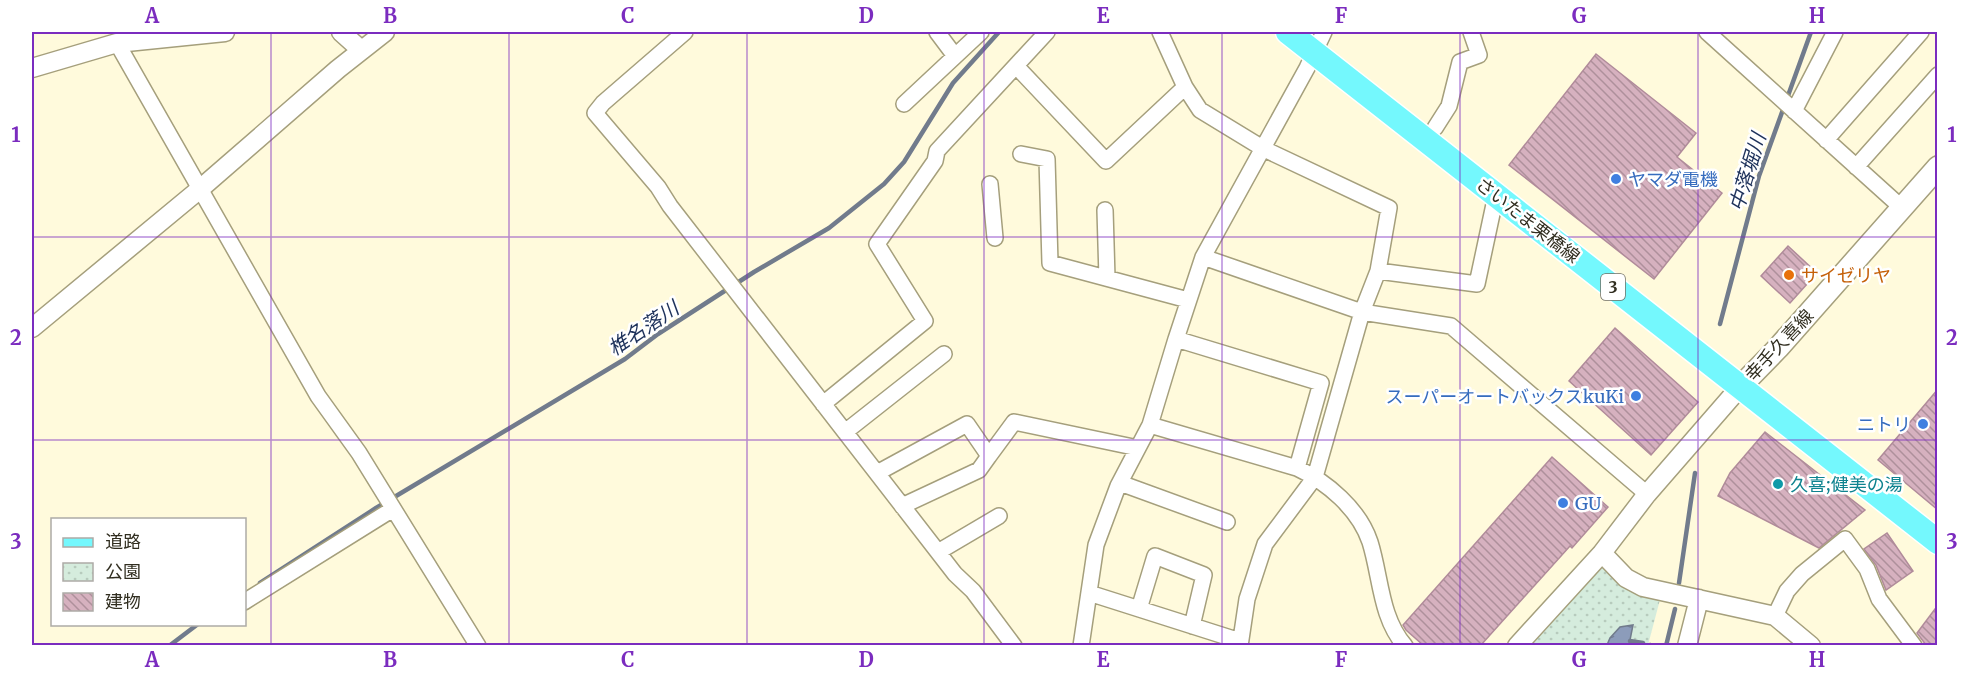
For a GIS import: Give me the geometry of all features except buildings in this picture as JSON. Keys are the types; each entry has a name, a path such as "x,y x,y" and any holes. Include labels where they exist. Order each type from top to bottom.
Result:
{"main road":[{"name":"さいたま栗橋線","path":"1288,32 1318,38 1435,128 1938,542"},
{"name":"さいたま栗橋線","path":"1318,38 1496,195 1938,524"},
{"name":"幸手久喜線","path":"1745,382 1778,348 1938,167"}],"street":[{"path":"32,68 117,43 225,32"},
{"path":"340,32 361,50"},
{"path":"32,328 385,32"},
{"path":"686,32 603,103 595,113 658,187 670,206 876,473 955,574 973,591 1014,645"},
{"path":"937,32 955,56"},
{"path":"904,104 981,32"},
{"path":"823,404 925,321 877,244 935,161 937,152 1047,32"},
{"path":"1089,593 1240,643 1247,599 1265,543 1315,477 1362,312 1378,271 1389,208 1264,149 1200,110 1185,87 1160,32"},
{"path":"1435,128 1449,106 1460,62 1479,55 1471,32"},
{"path":"1707,32 1724,37 1794,111 1901,207"},
{"path":"1794,111 1836,32"},
{"path":"1826,140 1921,32"},
{"path":"1081,645 1096,545 1120,483 1150,425 1203,257 1264,149 1318,38"},
{"path":"117,43 318,396 359,453 478,645"},
{"path":"1016,66 1106,161 1185,87"},
{"path":"1856,167 1938,75"},
{"path":"1021,154 1047,159 1050,263 1188,300"},
{"path":"990,184 995,238"},
{"path":"1378,271 1477,284 1496,195"},
{"path":"1105,210 1107,278"},
{"path":"1203,257 1362,312 1451,326 1647,494"},
{"path":"1176,339 1321,383 1297,468"},
{"path":"845,432 944,354"},
{"path":"1517,645 1602,553 1647,494 1745,382"},
{"path":"902,506 979,470 1014,422 1138,448"},
{"path":"876,473 967,424 989,456"},
{"path":"1150,425 1297,468 1315,477 1340,498 1357,516 1369,541 1385,609 1396,636 1405,645"},
{"path":"1120,483 1227,522"},
{"path":"246,601 393,509"},
{"path":"938,552 999,516"},
{"path":"1774,616 1787,591 1802,574 1845,539 1867,569 1879,598 1914,645"},
{"path":"1602,553 1626,578 1643,587 1774,616 1811,645"},
{"path":"1138,609 1155,555 1204,575 1192,626"},
{"path":"1687,645 1699,599"}],"green space":[{"path":"1602,553 1662,592 1648,645 1517,646"}],"water":[{"path":"1633,625 1629,645 1607,645 1620,627"}],"waterway":[{"name":"椎名落川","path":"260,583 376,508 625,359 658,334 754,272 829,228 884,184 904,162 953,83 999,32"},
{"name":"中落堀川","path":"1720,324 1759,176 1811,32"},
{"name":"中落堀川","path":"1679,583 1695,473"},
{"name":"中落堀川","path":"1666,646 1675,609"},
{"name":"椎名落川","path":"169,646 195,626"},
{"path":"1630,641 1643,643"}],"place":[{"name":"ヤマダ電機","path":"1616,179"},
{"name":"サイゼリヤ","path":"1789,275"},
{"name":"スーパーオートバックスkuKi","path":"1636,396"},
{"name":"ニトリ","path":"1923,424"},
{"name":"久喜;健美の湯","path":"1778,484"},
{"name":"GU","path":"1563,503"}]}
